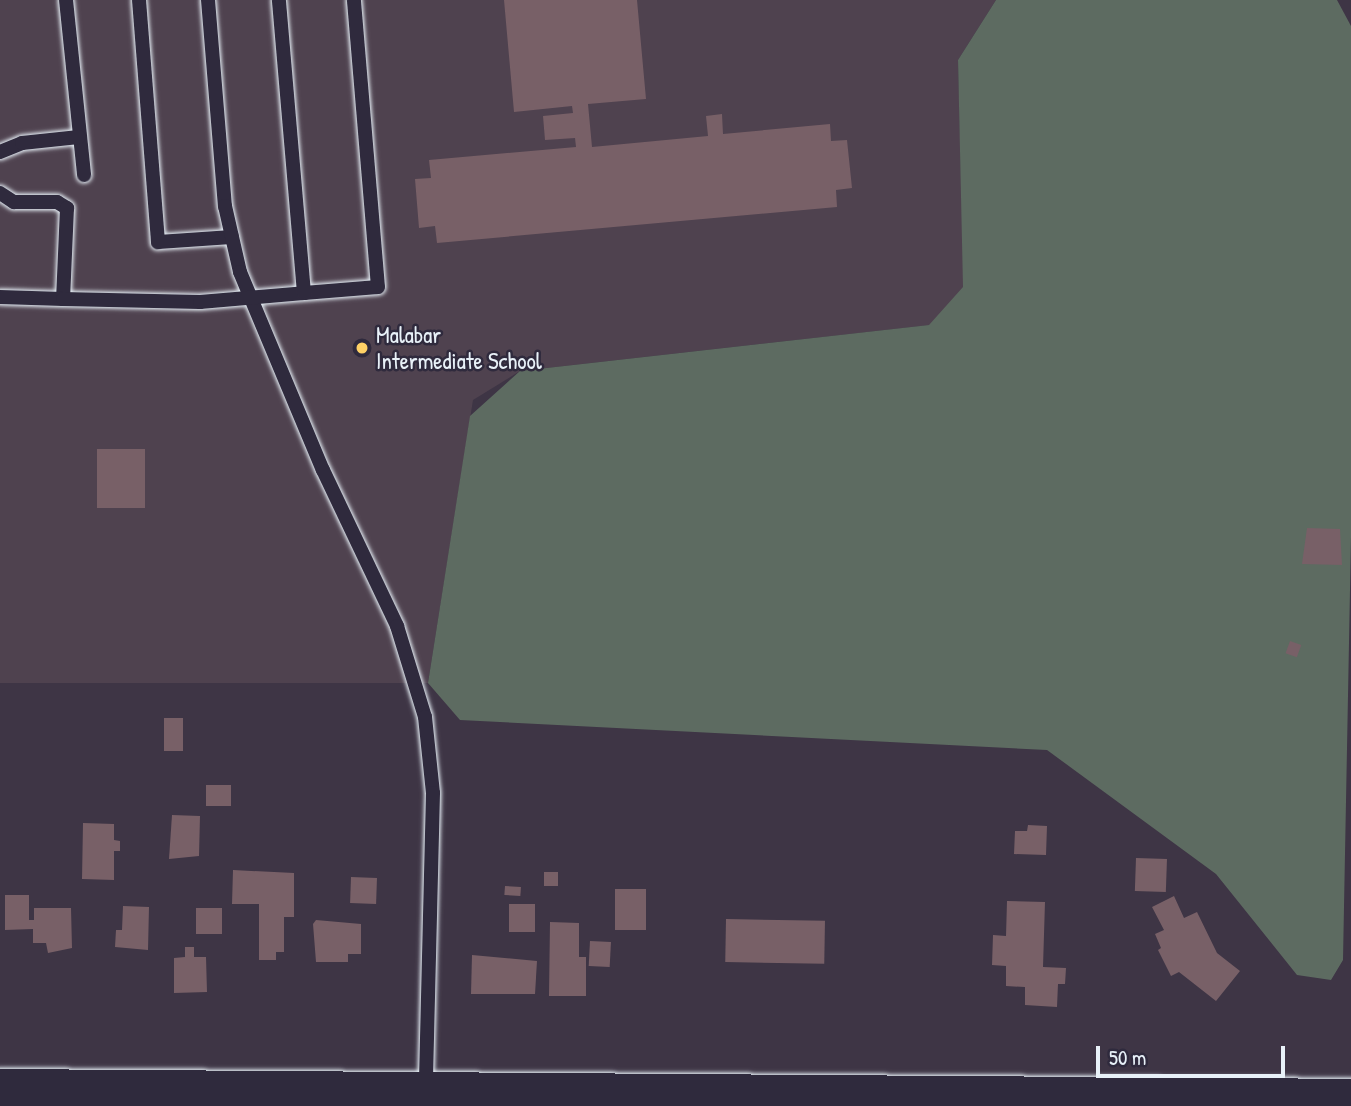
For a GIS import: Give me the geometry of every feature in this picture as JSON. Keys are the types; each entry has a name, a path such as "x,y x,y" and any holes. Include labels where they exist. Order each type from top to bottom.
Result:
{"main road":[{"path":"0,1088 1351,1098"}],"lane":[{"path":"66,0 84,174"},
{"path":"139,0 158,242 232,237"},
{"path":"208,0 225,206 249,298 323,470 397,626 422,703 433,793 426,1092"},
{"path":"279,0 304,293"},
{"path":"0,297 201,302 378,287 354,0"},
{"path":"0,152 22,143 79,137"},
{"path":"0,193 15,202 57,202 66,208 63,299"}],"shaded area":[{"name":"Malabar Intermediate School","path":"0,0 996,0 958,60 964,287 930,325 520,371 473,400 428,683 0,683"}],"green space":[{"path":"996,0 1337,0 1351,26 1351,537 1343,960 1331,980 1297,975 1216,874 1047,750 460,720 428,683 470,416 520,371 929,325 963,287 958,60"}],"building":[{"path":"504,0 637,0 646,99 588,104 592,147 708,136 706,116 722,114 723,134 830,124 831,141 847,140 852,188 836,190 837,207 437,243 435,226 419,228 415,179 431,178 429,160 576,147 575,138 545,140 543,116 573,113 572,106 514,112"},
{"path":"97,449 145,449 145,508 97,508"},
{"path":"1307,528 1340,529 1342,565 1302,564"},
{"path":"1290,641 1301,645 1297,657 1286,653"},
{"path":"164,718 183,718 183,751 164,751"},
{"path":"206,785 231,785 231,806 206,806"},
{"path":"172,815 200,816 199,856 169,859"},
{"path":"83,823 114,824 114,840 120,841 120,851 114,851 114,880 82,879"},
{"path":"1028,825 1047,826 1046,855 1014,854 1015,831 1027,831"},
{"path":"1136,858 1167,859 1166,892 1135,891"},
{"path":"233,870 294,873 294,917 284,917 284,952 276,952 276,960 259,960 259,904 232,904"},
{"path":"544,872 558,872 558,886 544,886"},
{"path":"351,877 377,878 376,904 350,903"},
{"path":"505,886 521,887 520,896 504,895"},
{"path":"615,889 646,889 646,930 615,930"},
{"path":"5,895 29,895 29,920 34,920 34,908 71,908 72,948 48,953 46,943 33,943 33,929 5,930"},
{"path":"1174,896 1184,918 1197,912 1217,953 1240,971 1216,1001 1179,972 1171,976 1158,950 1161,948 1155,934 1164,930 1152,907"},
{"path":"1007,901 1045,902 1043,967 1066,968 1065,984 1058,984 1057,1007 1025,1005 1025,987 1006,986 1006,966 992,965 993,935 1006,936"},
{"path":"509,904 535,904 535,932 509,932"},
{"path":"123,906 149,907 148,950 115,947 116,930 122,930"},
{"path":"196,908 222,908 222,934 196,934"},
{"path":"726,919 825,921 824,964 725,962"},
{"path":"316,920 361,924 361,954 348,954 348,962 316,962 313,924"},
{"path":"550,922 579,923 579,957 586,957 586,996 549,996"},
{"path":"590,941 611,942 610,967 589,966"},
{"path":"185,947 194,947 194,957 206,957 207,992 174,993 174,958 185,957"},
{"path":"472,955 537,961 535,994 471,994"}],"place":[{"name":"Malabar Intermediate School","path":"362,348"}]}
